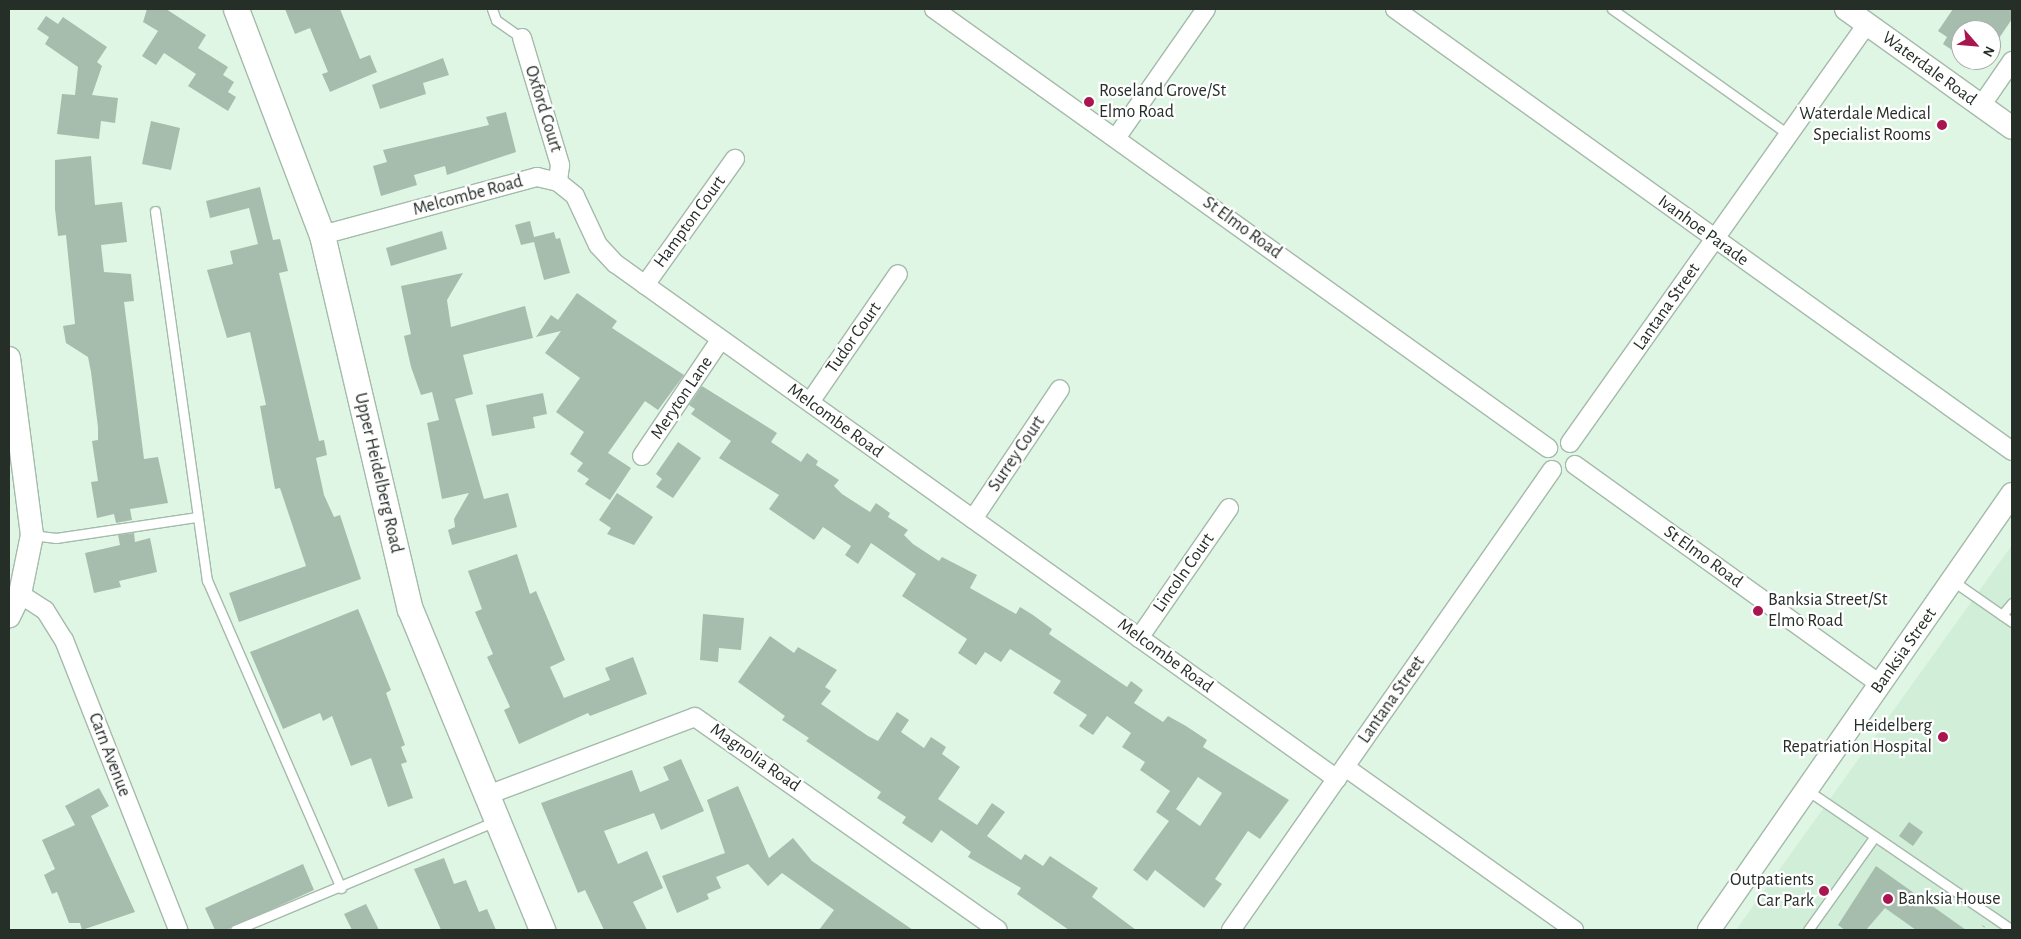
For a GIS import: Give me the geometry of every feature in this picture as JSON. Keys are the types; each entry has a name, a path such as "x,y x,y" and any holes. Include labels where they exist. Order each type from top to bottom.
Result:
{"main road":[{"name":"Upper Heidelberg Road","path":"236,9 322,235 410,609 485,796 542,930"}],"street":[{"name":"St Elmo Road","path":"934,9 1548,448"},
{"path":"1116,138 1206,9"},
{"name":"Ivanhoe Parade","path":"1395,9 2012,451"},
{"name":"Waterdale Road","path":"1846,9 2012,128"},
{"name":"Lantana Street","path":"1570,443 1868,24"},
{"name":"Oxford Court","path":"522,38 560,165 558,182"},
{"path":"1981,106 2012,61"},
{"name":"Hampton Court","path":"646,285 735,159"},
{"name":"Melcombe Road","path":"322,235 536,177 558,182 575,196 606,255 646,285 1139,638 1574,930"},
{"name":"Tudor Court","path":"810,402 898,274"},
{"name":"Meryton Lane","path":"642,456 721,339"},
{"path":"9,358 32,535 20,594 9,617"},
{"name":"Surrey Court","path":"973,519 1060,389"},
{"path":"1561,441 1570,443 1576,451 1575,465 1562,472 1552,470 1546,462 1548,448 1561,441"},
{"name":"St Elmo Road","path":"1575,465 1881,685"},
{"name":"Lantana Street","path":"1231,930 1552,470"},
{"name":"Banksia Street","path":"1709,930 2012,494"},
{"name":"Lincoln Court","path":"1139,638 1230,508"},
{"name":"Carn Avenue","path":"20,594 45,610 64,640 178,930"},
{"name":"Magnolia Road","path":"485,796 695,717 998,930"}],"lane":[{"path":"492,9 496,20 522,38"},
{"path":"1612,9 1789,135"},
{"path":"155,211 207,580 341,888"},
{"path":"32,535 56,538 197,517"},
{"path":"1953,581 2012,622"},
{"path":"2002,615 2012,603"},
{"path":"1807,790 2011,926"},
{"path":"235,930 341,888 496,821"},
{"path":"1808,930 1875,836"}],"shaded area":[{"name":"Heidelberg Repatriation Hospital","path":"2012,545 2012,930 1736,930"}],"building":[{"path":"147,9 166,9 206,35 198,48 228,67 223,75 234,82 228,92 236,97 228,111 188,86 196,74 164,53 156,65 142,56 158,31 143,22"},
{"path":"285,9 340,9 360,59 370,55 377,72 330,92 322,74 328,72 310,28 295,34"},
{"path":"1953,9 2012,9 2012,19 2001,35 2001,20 1951,20 1951,49 1943,44 1947,37 1938,31"},
{"path":"46,16 58,24 63,17 107,47 97,62 102,66 92,95 118,98 115,123 101,121 99,139 57,134 62,94 75,95 78,67 45,44 49,37 37,29"},
{"path":"443,58 449,75 423,83 426,94 380,109 372,85"},
{"path":"506,112 516,152 447,175 445,166 414,175 417,185 381,196 373,166 387,162 383,150 489,125 486,117"},
{"path":"151,121 180,128 171,170 142,164"},
{"path":"91,156 95,205 122,202 127,242 101,245 104,272 131,274 134,301 124,302 144,459 158,457 168,503 130,509 132,520 116,523 114,514 97,518 91,482 98,481 92,441 98,440 98,427 91,372 88,357 66,343 63,326 75,324 66,235 58,236 55,209 55,160"},
{"path":"260,187 273,240 280,239 288,271 279,273 319,441 324,440 327,455 316,458 324,495 334,517 340,515 361,579 239,622 229,593 306,566 280,488 275,489 260,406 266,405 250,332 227,338 207,270 233,264 230,251 258,244 249,208 210,218 206,201"},
{"path":"530,221 534,237 554,232 556,239 560,238 570,273 544,280 534,242 521,245 515,225"},
{"path":"442,231 447,249 391,266 386,248"},
{"path":"463,273 447,300 451,327 525,306 533,338 463,355 473,394 455,399 484,499 508,493 517,527 452,545 448,530 455,527 454,519 469,493 442,499 427,423 439,420 432,392 421,395 411,367 404,336 411,334 401,286"},
{"path":"577,293 617,321 612,328 684,375 658,410 645,401 608,453 631,468 610,500 585,484 589,479 577,471 583,463 570,454 584,432 556,412 580,378 545,353 561,331 536,337 551,315 558,320"},
{"path":"702,386 777,433 771,442 801,462 807,453 818,461 816,465 839,480 834,486 842,494 870,512 876,503 890,513 888,517 908,530 904,535 913,544 939,561 942,557 977,575 970,588 1016,614 1020,607 1033,615 1052,629 1049,634 1127,687 1131,681 1143,690 1134,703 1163,722 1168,716 1186,726 1207,740 1203,747 1289,800 1260,839 1248,831 1215,879 1222,884 1204,908 1155,870 1147,881 1133,870 1169,821 1156,812 1170,791 1140,770 1145,762 1122,747 1131,733 1107,716 1093,735 1079,726 1087,715 1053,693 1061,681 1010,649 1001,662 985,652 976,665 958,653 967,639 902,596 916,574 871,543 858,564 845,555 851,546 823,527 814,540 769,509 779,495 719,458 731,441 691,414 695,409 689,405","holes":["1198,777 1222,793 1200,826 1176,809"]},
{"path":"543,393 547,414 533,417 535,428 492,436 486,405"},
{"path":"678,442 701,458 673,498 656,487 662,479 656,474"},
{"path":"617,493 653,517 634,545 607,534 611,528 599,520"},
{"path":"134,533 135,542 150,538 157,572 119,581 121,587 94,593 85,553 120,545 118,535"},
{"path":"517,554 530,594 536,591 565,660 550,667 564,698 610,680 605,668 633,657 647,694 590,716 588,713 519,744 504,710 510,707 487,657 493,654 475,612 482,609 468,571"},
{"path":"358,609 391,690 386,693 405,745 401,747 407,762 401,764 413,798 388,807 371,758 351,766 332,716 323,721 320,713 283,729 250,652"},
{"path":"703,614 744,618 741,650 719,648 718,662 700,660"},
{"path":"770,636 794,653 798,647 837,670 825,687 831,691 821,704 868,736 878,741 897,712 909,720 901,732 924,748 931,737 946,747 942,754 960,767 938,799 977,825 992,803 1005,812 987,836 1021,860 1025,854 1043,866 1050,856 1098,888 1092,897 1136,930 1069,930 1017,894 1021,888 968,857 971,852 941,830 932,843 902,823 906,817 877,798 881,792 806,741 809,738 782,720 785,716 738,682"},
{"path":"681,759 704,811 661,830 654,813 604,831 618,864 647,851 663,888 633,902 647,930 604,930 585,890 578,893 541,803 632,770 640,792 669,780 663,767"},
{"path":"738,786 769,858 793,838 812,861 913,930 819,930 834,910 782,873 768,886 748,864 716,877 721,888 707,894 709,899 677,913 662,876 725,853 707,800"},
{"path":"99,788 109,806 91,816 135,912 82,930 80,923 69,923 57,892 52,894 44,875 55,869 42,840 75,825 65,806"},
{"path":"1909,822 1923,832 1913,846 1899,836"},
{"path":"444,858 454,884 466,880 479,912 487,909 496,930 441,930 414,869"},
{"path":"303,864 314,890 226,930 215,930 205,908"},
{"name":"Banksia House","path":"1876,866 1966,930 1916,930 1885,908 1866,930 1845,930 1838,925"},
{"path":"366,904 379,930 352,930 344,914"}],"place":[{"name":"Roseland Grove/St Elmo Road","path":"1089,102"},
{"name":"Waterdale Medical Specialist Rooms","path":"1942,125"},
{"name":"Banksia Street/St Elmo Road","path":"1758,611"},
{"name":"Heidelberg Repatriation Hospital","path":"1943,737"},
{"name":"Outpatients Car Park","path":"1824,891"},
{"name":"Banksia House","path":"1888,899"}]}
